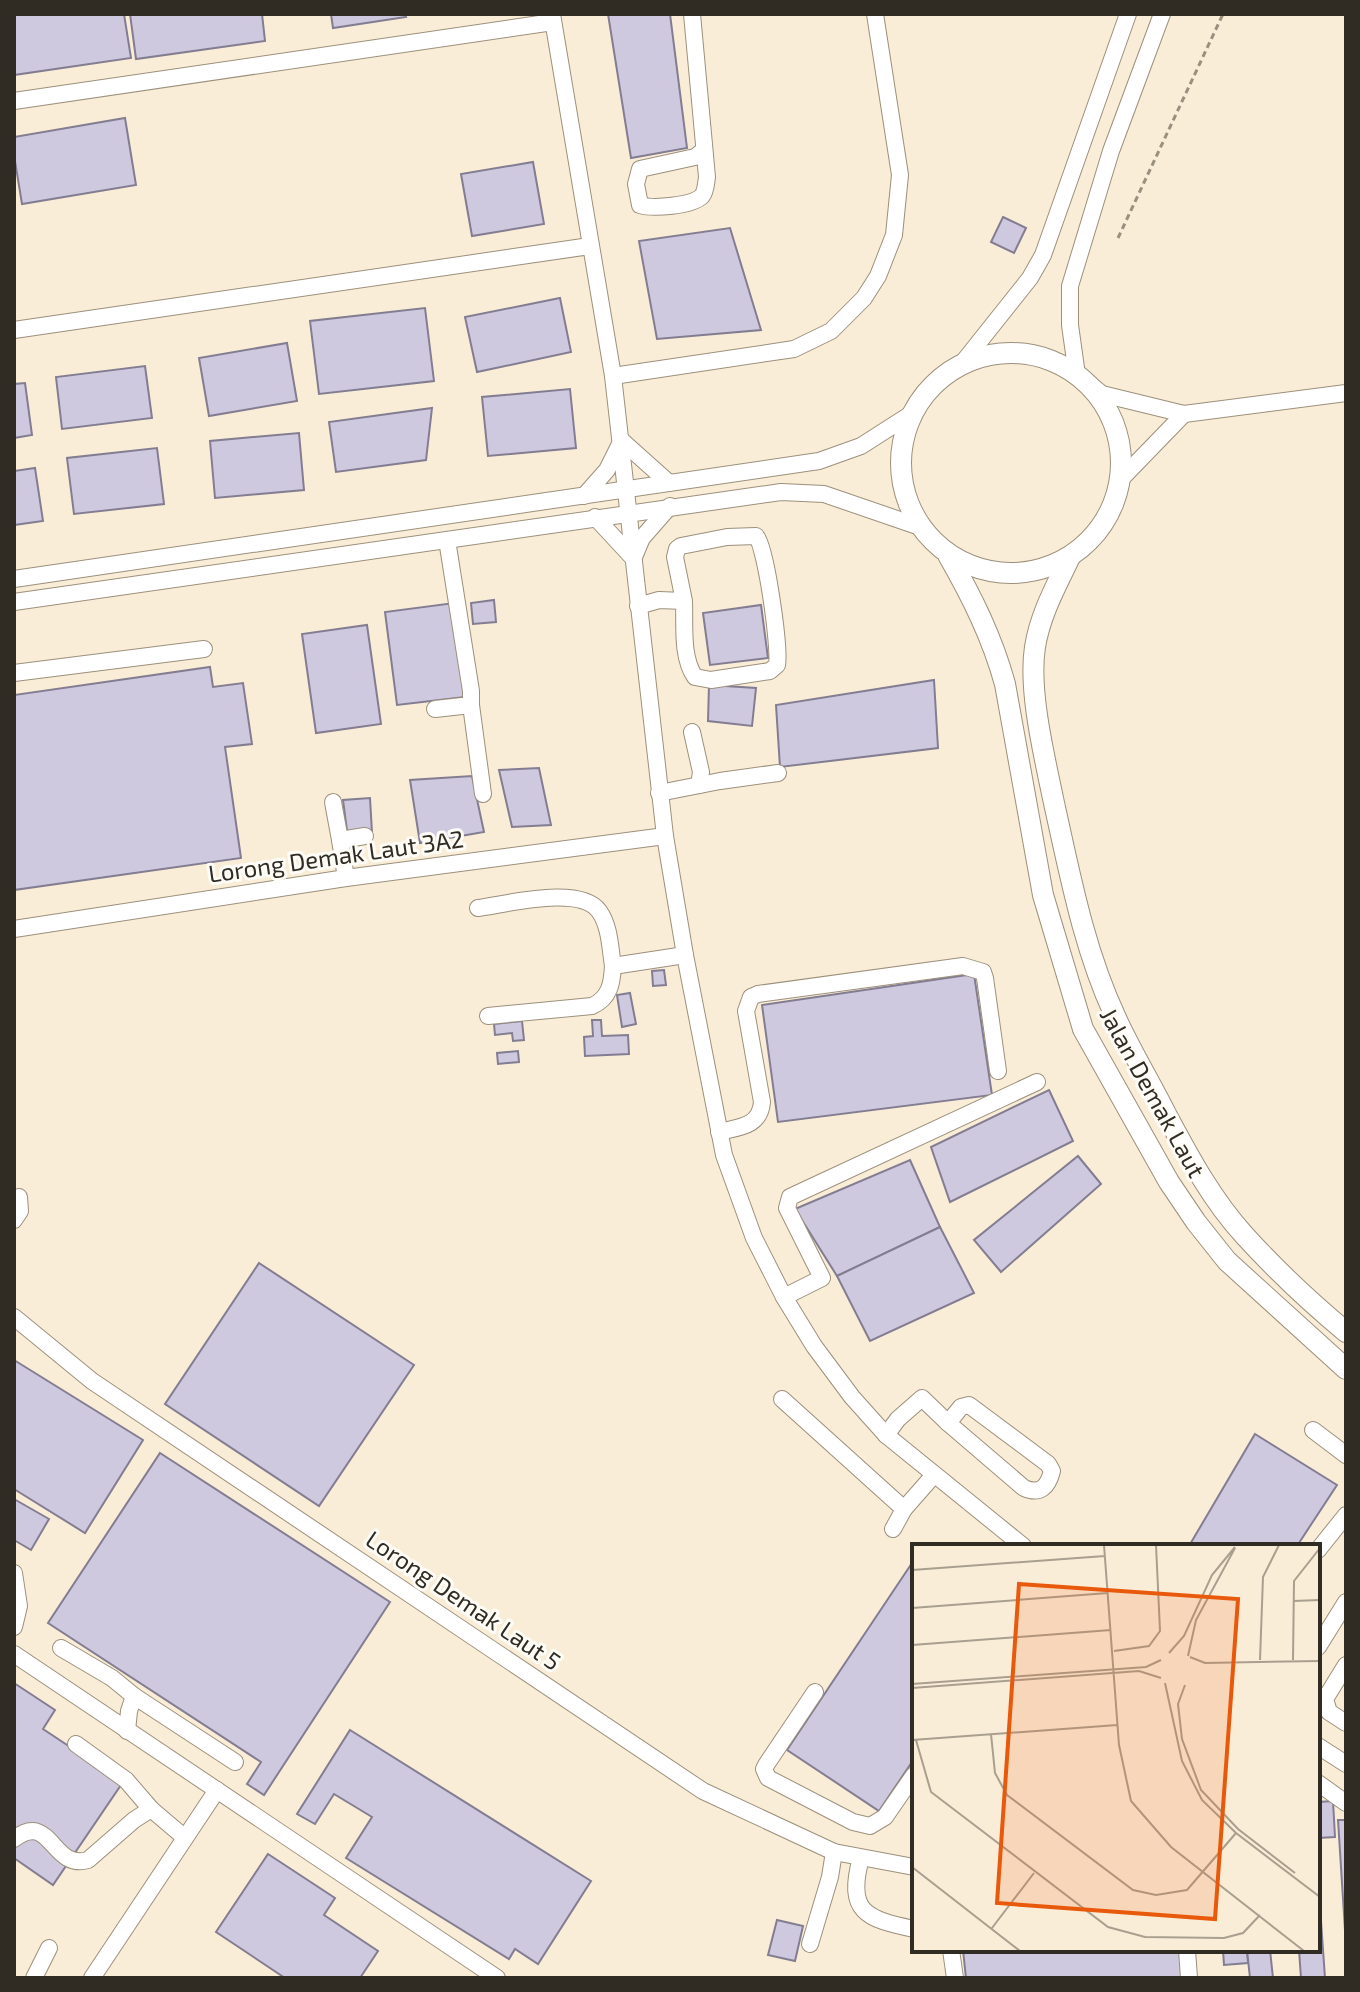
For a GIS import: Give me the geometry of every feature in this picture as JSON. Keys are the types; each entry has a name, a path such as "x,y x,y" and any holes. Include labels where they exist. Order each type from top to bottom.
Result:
{"main road":[{"path":"1007,353 1032,355 1056,362 1082,379 1109,410 1121,452 1121,479 1109,515 1092,538 1070,557 1047,568 1022,573 996,573 971,567 948,555 920,527 910,510 900,472 904,433 911,414 924,395 940,378 960,366 983,357 1007,353"},
{"name":"Jalan Demak Laut","path":"948,555 978,609 1005,684 1043,895 1083,1029 1169,1182 1196,1222 1227,1261 1346,1369"},
{"name":"Jalan Demak Laut","path":"1070,557 1040,624 1034,650 1033,676 1045,760 1073,890 1092,953 1115,1016 1192,1163 1216,1200 1244,1236 1346,1332"}],"street":[{"path":"692,14 707,177 702,195 694,200 662,208 640,205 636,184 640,169 695,157 704,150"},
{"path":"613,376 794,349 831,331 864,298 878,276 894,235 900,175 875,14"},
{"path":"960,366 1030,278 1043,255 1128,14"},
{"path":"1162,14 1111,151 1070,286 1070,325 1082,379 1102,394 1184,414 1346,393"},
{"path":"14,101 552,18 613,376 665,836 724,1155 754,1238 784,1297 814,1346 886,1435 1020,1544"},
{"path":"14,330 590,246"},
{"path":"14,579 819,461 861,446 911,414"},
{"path":"1121,479 1184,414"},
{"path":"621,440 669,483"},
{"path":"584,496 607,470 621,440"},
{"path":"14,602 781,492 803,492 846,501 920,527"},
{"path":"633,558 642,538 670,506"},
{"path":"595,517 633,558"},
{"path":"751,535 759,538 770,589 777,665 770,671 711,680 695,677 689,667 685,644 684,601 675,557 677,549 727,537 751,535"},
{"path":"447,540 471,691 483,794"},
{"path":"638,606 659,600 684,601"},
{"path":"14,673 204,649"},
{"path":"435,709 471,705"},
{"path":"692,732 699,761 699,785"},
{"path":"659,793 778,773"},
{"path":"333,802 346,878"},
{"path":"340,840 365,836"},
{"name":"Lorong Demak Laut 3A2","path":"14,929 346,878 665,836"},
{"path":"478,908 545,899 583,898 605,922 613,966 612,981 606,996 592,1006 488,1016"},
{"path":"613,966 685,955"},
{"path":"719,1132 749,1124 760,1113 762,1102 746,1011 751,997 758,994 963,966 975,967 983,972 985,978 998,1071"},
{"path":"784,1297 822,1278 787,1208 790,1197 1037,1082"},
{"path":"14,1220 20,1211 19,1197"},
{"name":"Lorong Demak Laut 5","path":"14,1317 92,1381 703,1791 834,1852 912,1867"},
{"path":"886,1435 898,1419 922,1398 948,1423 1024,1488 1032,1492 1046,1486 1052,1471 1048,1464 976,1409 969,1405 961,1407 948,1423"},
{"path":"782,1399 904,1509"},
{"path":"1313,1430 1346,1455"},
{"path":"893,1529 904,1509 933,1476"},
{"path":"1320,1548 1346,1515"},
{"path":"14,1573 19,1606 14,1627"},
{"path":"1320,1644 1346,1602"},
{"path":"61,1648 112,1678 134,1696 235,1762"},
{"path":"14,1654 497,1978"},
{"path":"1346,1665 1326,1694 1325,1703 1329,1712 1346,1723"},
{"path":"815,1692 766,1765 764,1769 768,1778 853,1822 870,1826 885,1817 912,1778"},
{"path":"127,1731 134,1696"},
{"path":"76,1744 126,1780 151,1809 184,1837"},
{"path":"1320,1747 1346,1764"},
{"path":"1320,1784 1346,1803"},
{"path":"92,1978 217,1790"},
{"path":"14,1839 32,1831 45,1835 69,1861 80,1862 88,1860 151,1809"},
{"path":"810,1944 830,1877 834,1852"},
{"path":"861,1858 855,1889 860,1905 879,1922 912,1929"},
{"path":"34,1978 49,1948"},
{"path":"951,1952 955,1978"},
{"path":"1187,1952 1189,1978"}],"path":[{"path":"1118,238 1223,14"}],"building":[{"path":"14,14 124,14 131,58 14,75"},
{"path":"130,14 262,14 265,41 136,59"},
{"path":"331,14 405,14 406,17 333,28"},
{"path":"608,14 670,14 687,148 631,158"},
{"path":"125,118 136,185 22,204 14,137"},
{"path":"533,162 544,224 472,236 461,174"},
{"path":"1003,217 1026,228 1014,253 991,242"},
{"path":"730,228 761,330 657,339 639,241"},
{"path":"560,298 571,352 477,372 465,317"},
{"path":"425,308 434,381 319,394 310,321"},
{"path":"287,343 297,401 209,416 199,358"},
{"path":"145,366 152,418 62,429 56,377"},
{"path":"25,383 32,435 14,438 14,384"},
{"path":"570,389 576,448 488,456 482,397"},
{"path":"432,408 426,460 336,472 329,422"},
{"path":"299,433 304,490 215,498 210,441"},
{"path":"157,448 164,504 74,514 67,458"},
{"path":"35,468 43,521 14,525 14,471"},
{"path":"494,600 496,622 473,624 471,603"},
{"path":"454,603 465,697 397,705 385,612"},
{"path":"761,605 768,658 710,665 703,613"},
{"path":"367,625 381,724 316,733 302,634"},
{"path":"210,667 213,687 243,683 252,744 225,747 241,858 14,890 14,695"},
{"path":"934,680 938,748 780,767 776,705"},
{"path":"709,685 756,688 752,726 708,721"},
{"path":"539,768 551,825 512,827 499,770"},
{"path":"472,776 484,832 420,843 410,780"},
{"path":"370,798 372,833 348,839 343,800"},
{"path":"664,970 666,985 653,986 652,971"},
{"path":"974,974 992,1095 778,1122 762,1005"},
{"path":"630,993 636,1024 622,1027 617,995"},
{"path":"592,1020 601,1020 602,1036 628,1035 629,1054 585,1056 584,1037 593,1036"},
{"path":"522,1021 524,1040 513,1041 512,1033 495,1035 494,1024"},
{"path":"518,1051 519,1062 498,1064 497,1053"},
{"path":"1049,1090 1073,1141 950,1202 931,1147"},
{"path":"1078,1156 1101,1184 1001,1272 974,1240"},
{"path":"910,1160 940,1227 837,1276 795,1209"},
{"path":"940,1227 974,1293 870,1341 837,1276"},
{"path":"259,1263 414,1365 319,1506 165,1404"},
{"path":"14,1360 143,1440 85,1533 14,1489"},
{"path":"1255,1434 1337,1485 1298,1544 1190,1544"},
{"path":"160,1453 390,1602 264,1795 247,1784 261,1762 48,1623"},
{"path":"14,1499 49,1519 31,1550 14,1540"},
{"path":"912,1563 912,1762 879,1811 787,1750"},
{"path":"14,1683 55,1710 43,1729 123,1782 53,1885 14,1858"},
{"path":"350,1730 591,1881 538,1964 515,1949 509,1959 346,1858 372,1817 334,1794 315,1824 297,1814"},
{"path":"1333,1801 1335,1837 1320,1838 1320,1802"},
{"path":"1338,1820 1346,1820 1346,1946"},
{"path":"268,1854 335,1898 324,1915 378,1951 360,1978 285,1978 216,1932"},
{"path":"1320,1907 1325,1978 1301,1978 1299,1952 1320,1952"},
{"path":"777,1920 803,1926 795,1961 768,1955"},
{"path":"963,1952 1181,1952 1183,1978 966,1978"},
{"path":"1223,1952 1247,1952 1248,1963 1224,1965"},
{"path":"1247,1952 1270,1952 1273,1978 1250,1978"}]}
